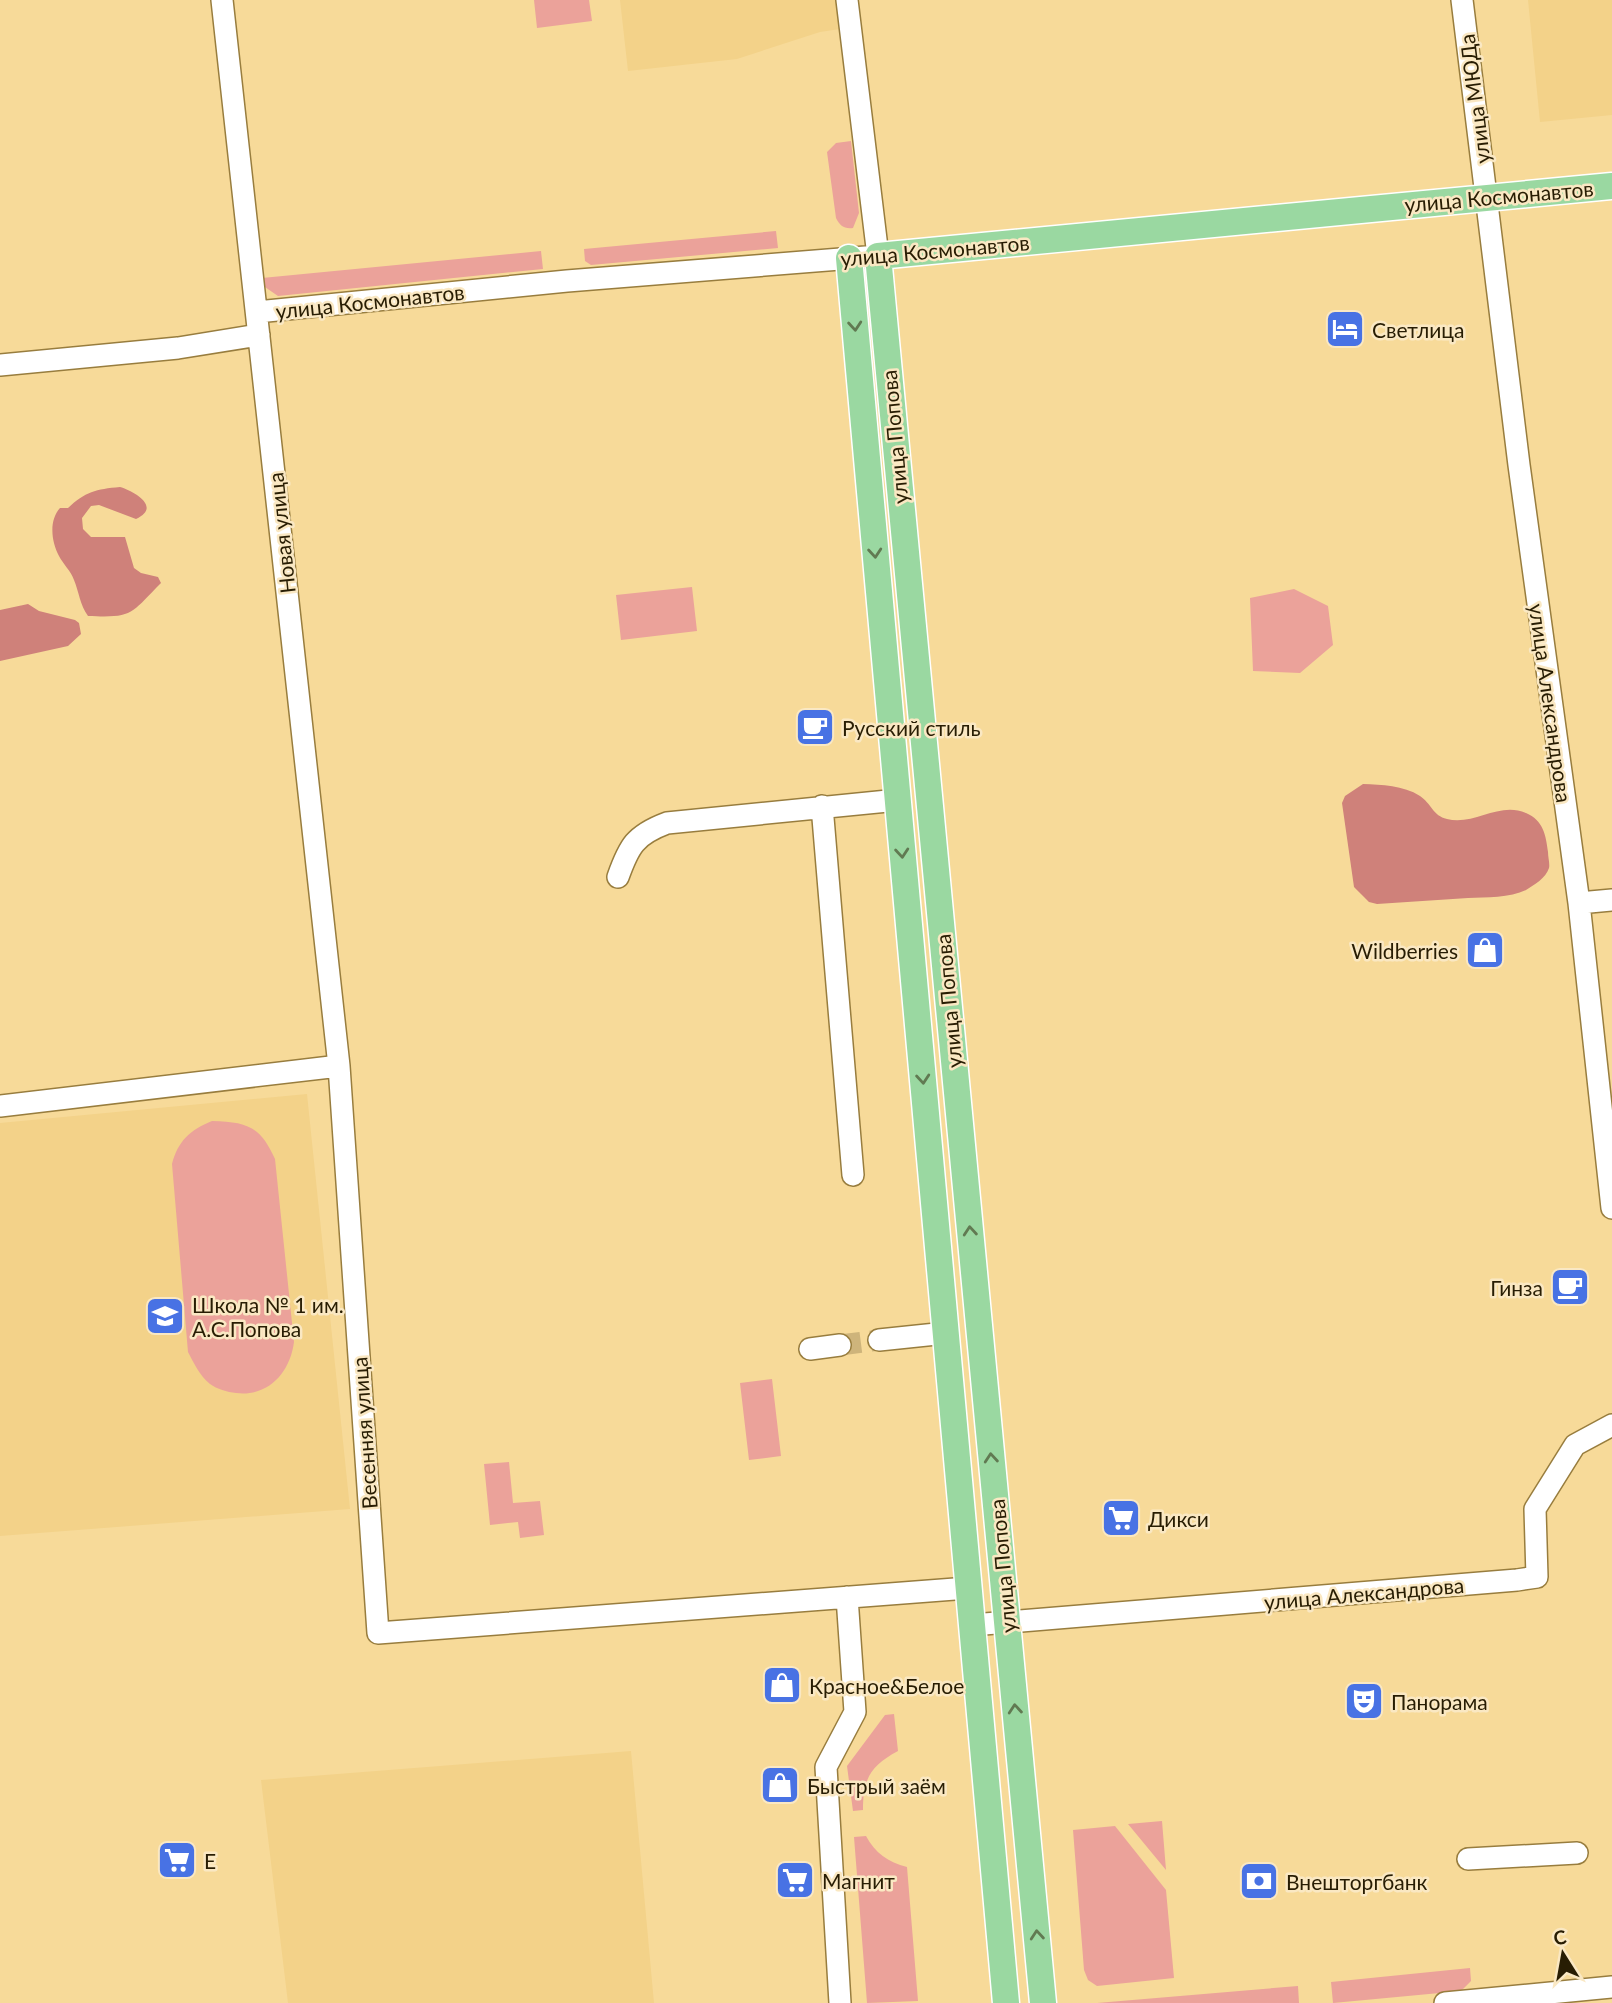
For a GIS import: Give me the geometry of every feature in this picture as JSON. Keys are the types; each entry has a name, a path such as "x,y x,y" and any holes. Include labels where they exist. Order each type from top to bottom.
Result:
{"main road":[{"name":"улица Космонавтов","path":"878,256 1612,186"},
{"name":"улица Попова","path":"878,256 1043,2003"},
{"name":"улица Попова","path":"849,258 1006,2003"}],"street":[{"name":"Новая улица","path":"222,0 339,1066"},
{"name":"улица Попова","path":"847,0 878,256"},
{"name":"улица МЮДа","path":"1462,0 1486,198"},
{"name":"улица Александрова","path":"1486,198 1519,466 1579,903 1612,1208"},
{"name":"улица Космонавтов","path":"257,312 567,281 878,256"},
{"path":"0,365 178,348 259,335"},
{"path":"618,877 634,841 667,823 898,800"},
{"path":"822,806 853,1175"},
{"path":"1579,903 1612,900"},
{"path":"0,1106 339,1066"},
{"name":"Весенняя улица","path":"339,1066 378,1633 847,1597"},
{"path":"879,1340 946,1333"},
{"path":"810,1349 840,1345"},
{"name":"улица Александрова","path":"1007,1622 1537,1577 1535,1509 1575,1445 1612,1425"},
{"path":"840,2003 826,1767 855,1712 847,1597 968,1588"},
{"path":"972,1625 1007,1622"},
{"path":"1468,1859 1577,1853"},
{"path":"1445,2003 1612,1987"}],"shaded area":[{"path":"534,0 589,0 592,21 537,28"},
{"path":"620,0 836,0 840,29 820,32 737,59 628,71"},
{"path":"1528,0 1612,0 1612,115 1540,122"},
{"path":"851,141 859,213 853,228 843,226 836,218 827,152 836,143"},
{"path":"776,231 778,248 591,265 585,261 584,249"},
{"path":"541,251 543,269 278,296 262,285 262,278"},
{"path":"120,487 143,500 146,509 143,514 136,519 99,505 91,506 82,518 83,529 91,537 125,537 134,568 141,573 158,577 161,583 130,612 114,616 88,616 73,577 56,550 52,531 54,518 60,508 68,508 86,495 97,490"},
{"path":"692,587 697,631 621,640 616,595"},
{"path":"1294,589 1328,606 1333,645 1300,673 1253,671 1250,598"},
{"path":"28,604 39,611 75,620 79,623 81,634 68,646 0,661 0,610"},
{"path":"1363,784 1392,786 1413,792 1424,799 1438,815 1447,819 1467,819 1506,810 1526,813 1540,824 1545,834 1549,868 1539,881 1526,890 1505,896 1377,904 1369,902 1354,887 1342,803 1345,796"},
{"name":"Школа № 1 им. А.С.Попова","path":"307,1094 350,1509 0,1536 0,1123"},
{"path":"212,1121 251,1128 264,1139 275,1159 294,1342 288,1364 276,1381 258,1391 248,1393 226,1391 210,1384 188,1352 172,1164 186,1137"},
{"path":"772,1379 781,1456 749,1460 740,1383"},
{"path":"509,1462 513,1503 540,1501 544,1535 520,1538 518,1522 490,1525 484,1464"},
{"path":"894,1714 898,1751 881,1762 870,1774 863,1810 853,1811 847,1766 885,1715"},
{"path":"631,1751 654,2003 288,2003 261,1780"},
{"path":"1162,1821 1166,1870 1128,1824"},
{"path":"1115,1826 1166,1890 1174,1978 1097,1986 1088,1980 1084,1970 1073,1830"},
{"path":"866,1836 883,1856 907,1867 918,2001 867,2003 854,1837"},
{"path":"1470,1968 1471,1981 1461,1991 1333,2003 1331,1982"},
{"path":"1298,1986 1299,2003 1097,2003"}],"tunnel":[{"path":"840,1345 879,1340"}],"place":[{"name":"Светлица","path":"1345,329"},
{"name":"Русский стиль","path":"815,727"},
{"name":"Wildberries","path":"1485,950"},
{"name":"Гинза","path":"1570,1287"},
{"name":"Школа № 1 им. А.С.Попова","path":"165,1316"},
{"name":"Дикси","path":"1121,1518"},
{"name":"Красное&Белое","path":"782,1685"},
{"name":"Панорама","path":"1364,1701"},
{"name":"Быстрый заём","path":"780,1785"},
{"name":"Е","path":"177,1860"},
{"name":"Магнит","path":"795,1880"},
{"name":"Внешторгбанк","path":"1259,1881"}]}
